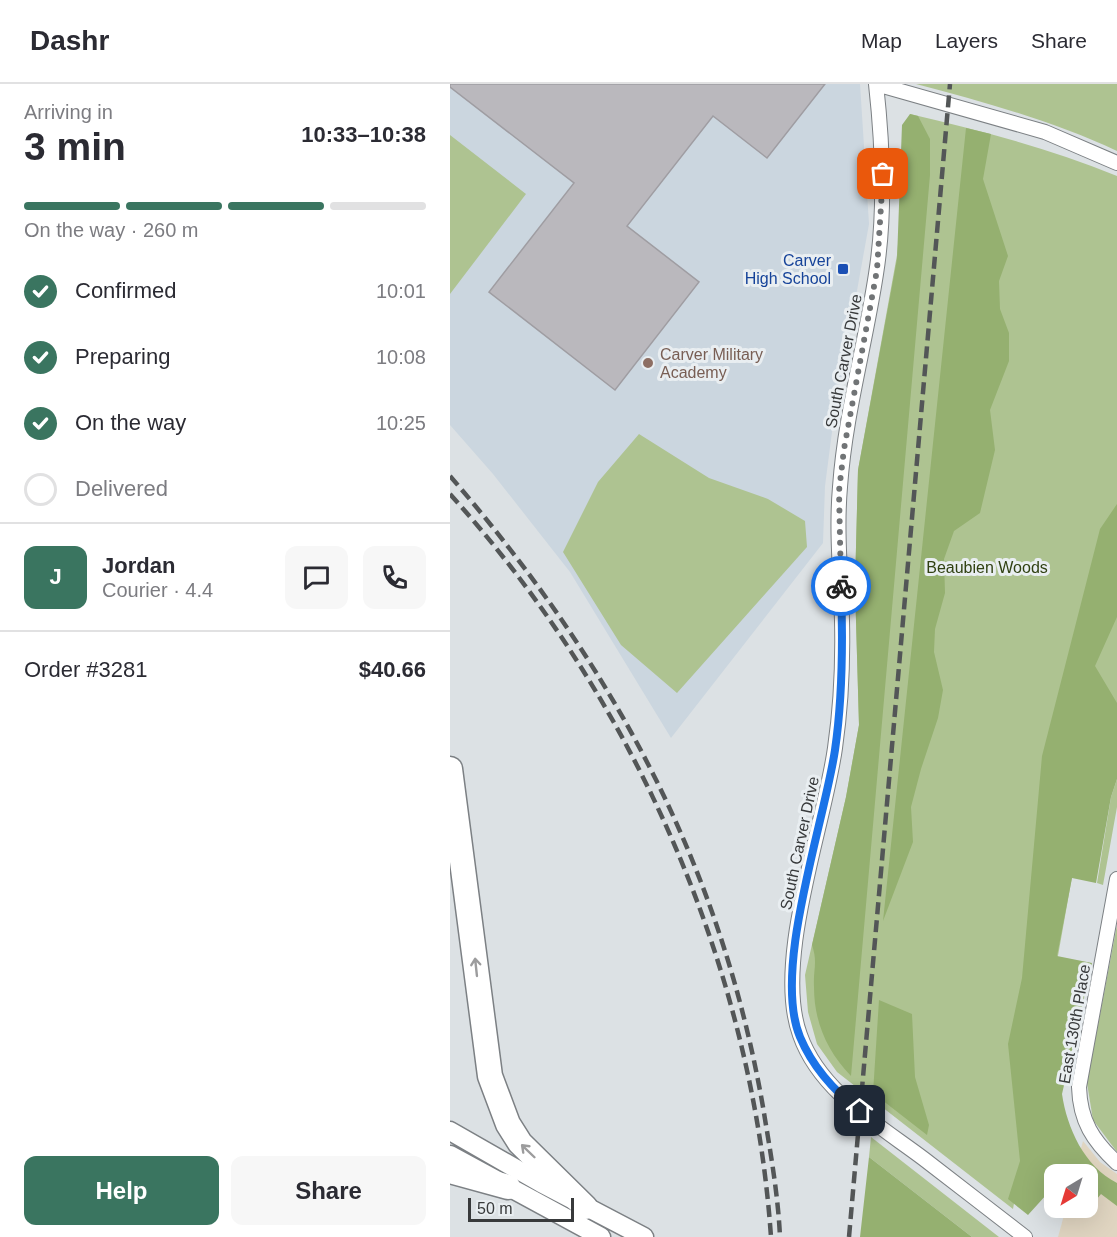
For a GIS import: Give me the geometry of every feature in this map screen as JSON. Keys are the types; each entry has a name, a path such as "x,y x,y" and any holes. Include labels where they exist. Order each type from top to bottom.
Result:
{"highway":[{"path":"450,769 490,1076 508,1124 520,1143 585,1207"},
{"path":"450,1171 508,1187"}],"main road":[{"path":"450,1131 585,1207 644,1237"},
{"path":"450,1155 601,1237"}],"street":[{"path":"876,84 1045,132 1117,163"},
{"name":"South Carver Drive","path":"876,84 882,135 882,216 876,276 850,410 839,491 842,625 840,709 829,785 794,948 792,983 794,1015 810,1058 841,1095 1025,1237"},
{"name":"East 130th Place","path":"1117,879 1079,1087 1080,1110 1101,1148 1117,1163"}],"shaded area":[{"name":"Carver Military Academy","path":"450,84 860,84 869,224 833,424 825,486 823,543 671,738 570,572 493,474 450,425"},
{"path":"1083,1141 1100,1162 1117,1174 1117,1237 1058,1237 1063,1218 1098,1218 1098,1164 1077,1164"}],"green space":[{"path":"916,84 1117,84 1117,151 1043,121"},
{"name":"Beaubien Woods","path":"910,114 1041,149 1117,176 1117,713 1072,877 1013,1209 837,1072 817,1044 808,1012 805,975 846,797 859,725 855,586 858,470 897,255"},
{"path":"910,114 918,116 930,139 930,175 851,1076 835,1056 819,1024 816,1012 815,961 812,945 846,797 859,725 855,586 858,470 897,259 902,125"},
{"path":"966,128 991,134 983,179 1008,256 999,281 1000,309 1009,333 1009,361 990,410 995,450 980,513 954,531 944,559 945,593 935,629 934,652 943,690 938,718 911,807 913,842 883,921"},
{"path":"450,135 526,194 450,294"},
{"path":"639,434 709,478 768,499 805,521 807,547 677,693 621,645 563,552 598,482"},
{"path":"1117,504 1117,617 1095,666 1117,703 1117,779 1111,797 1096,883 1072,878 1057,956 1092,963 1062,1094 1073,1133 1093,1164 1044,1164 1044,1197 1028,1215 1008,1199 1020,1161 1008,1044 1022,978 1042,756 1100,529"},
{"path":"1117,779 1117,807 1103,885 1097,883 1111,797"},
{"path":"1117,925 1117,1152 1093,1120 1087,1083"},
{"path":"879,1000 912,1014 915,1077 929,1125 927,1135 873,1093"},
{"path":"871,1137 999,1237 972,1237 869,1157"},
{"path":"869,1157 972,1237 860,1237"},
{"path":"1098,1170 1117,1183 1117,1206 1101,1194 1098,1198"}],"building":[{"name":"Carver Military Academy","path":"450,84 825,84 767,158 713,116 627,226 699,282 615,390 489,292 574,183 450,87"}],"railway":[{"path":"849,1237 950,84"},
{"path":"450,476 508,546 561,619 608,693 651,769 688,849 719,931 744,1017 763,1107 776,1188 780,1237"},
{"path":"450,494 516,573 575,657 627,746 672,839 709,935 739,1034 759,1135 771,1237"}],"way so far":[{"path":"841,586 839,491 850,410 877,270 883,174"}],"place":[{"name":"Carver High School","path":"843,269"},
{"name":"Carver Military Academy","path":"648,363"}],"route":[{"path":"841,586 842,668 835,750 794,948 792,983 794,1015 810,1058 824,1078 860,1111"}]}
